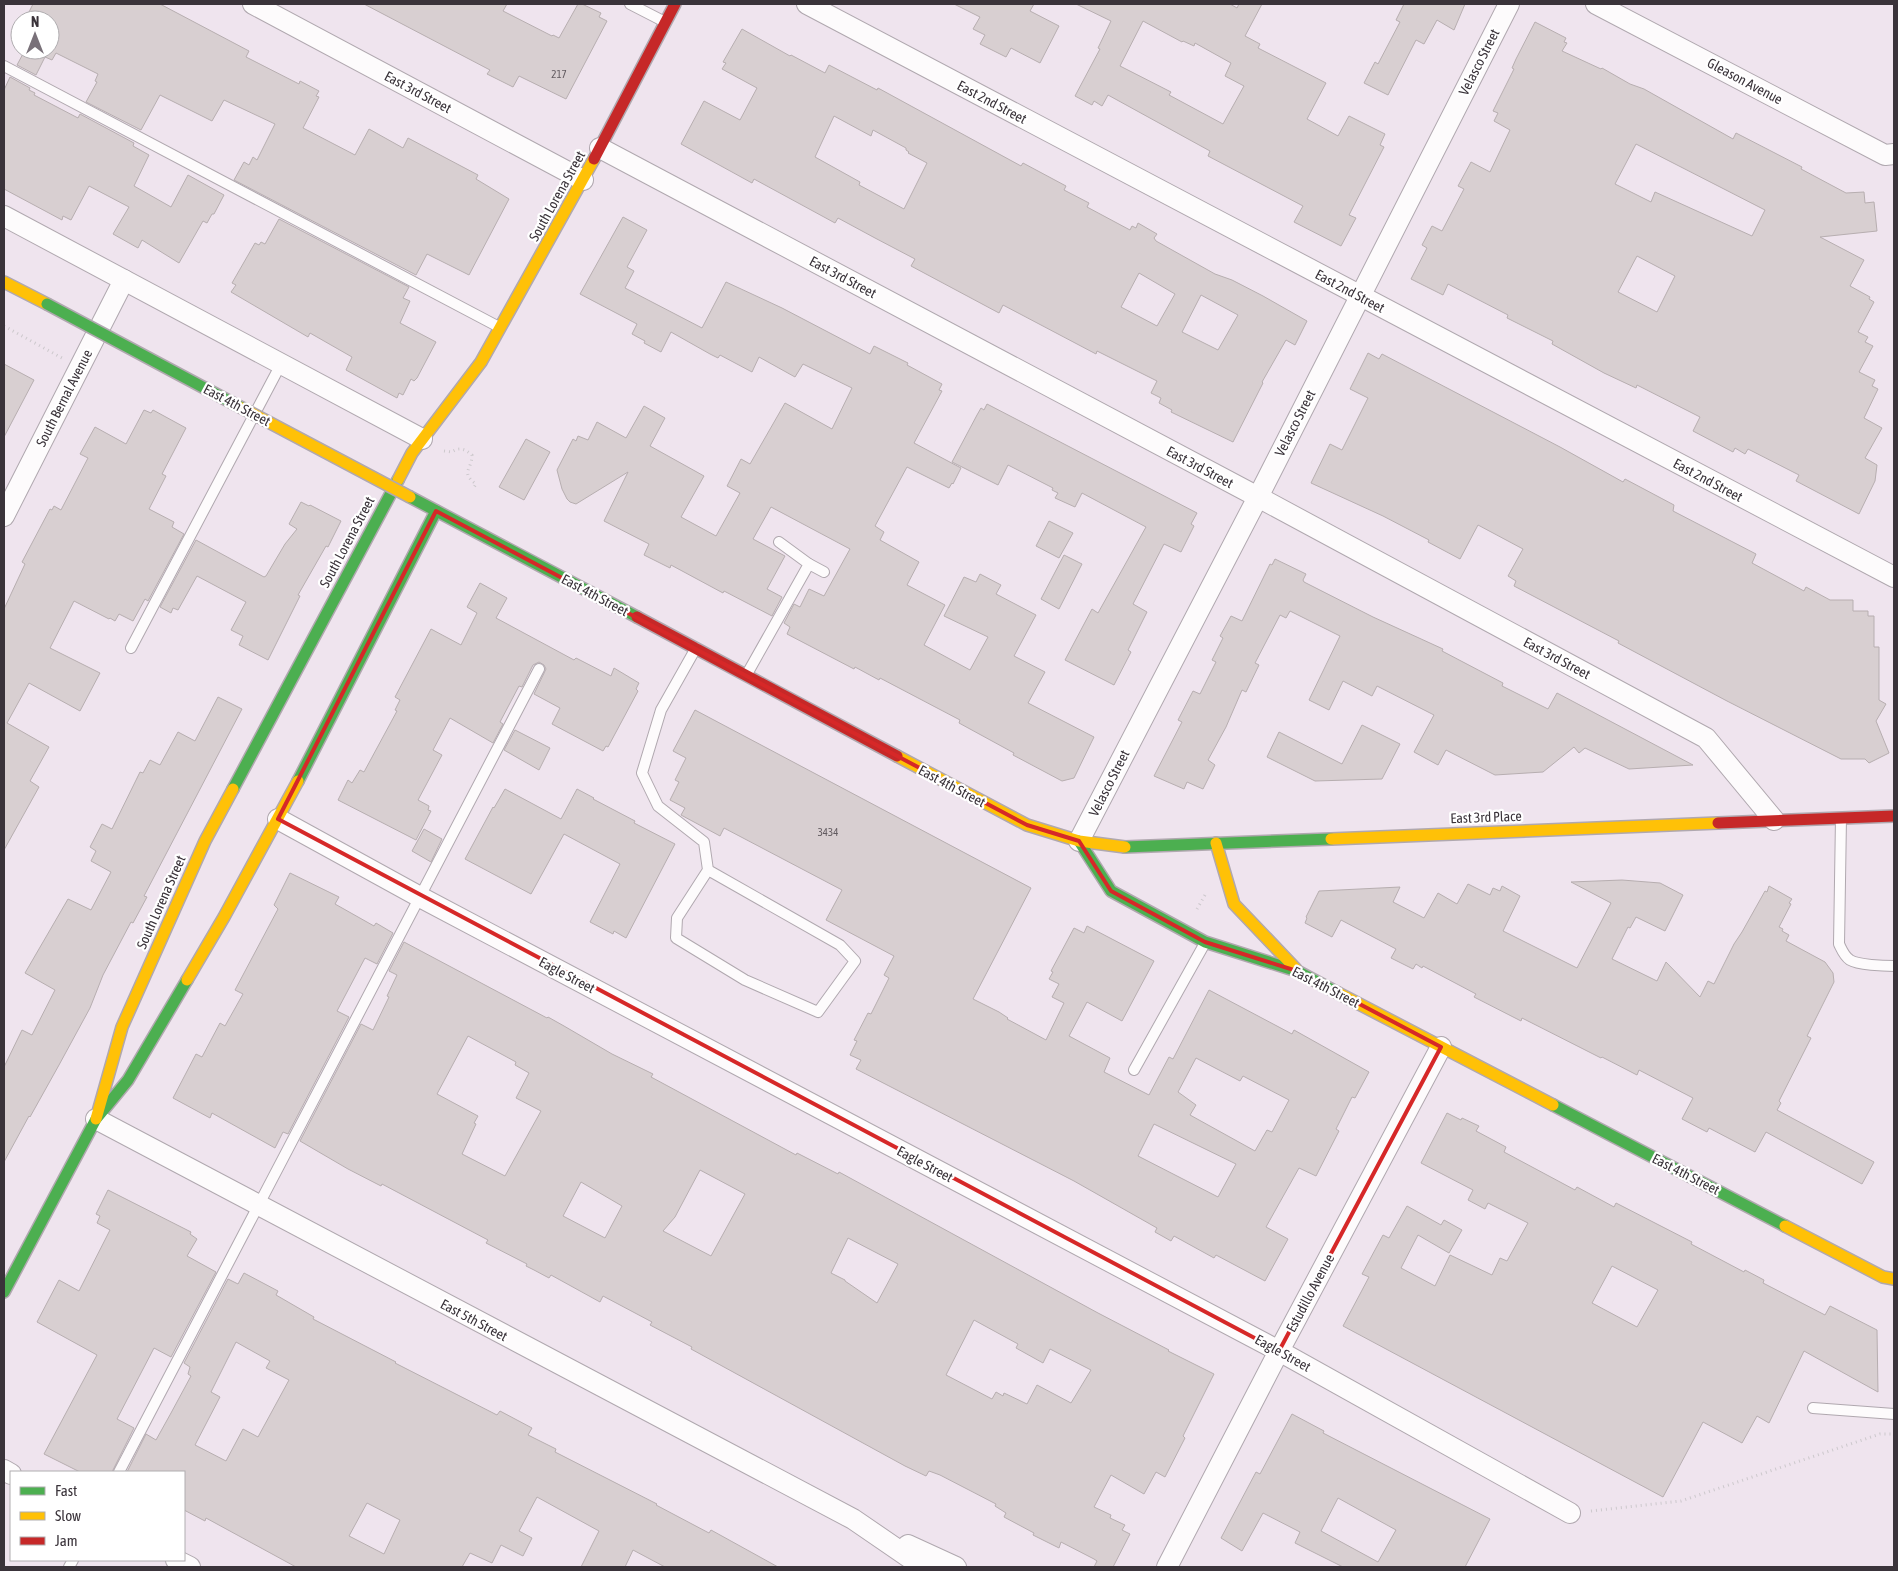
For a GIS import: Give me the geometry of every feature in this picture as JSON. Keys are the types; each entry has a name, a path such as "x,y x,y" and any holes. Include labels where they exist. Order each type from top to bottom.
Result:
{"main road":[{"name":"South Lorena Street","path":"96,1119 122,1027 205,841 407,462 422,439 481,362 583,180 676,4"},
{"name":"East 4th Street","path":"4,282 696,648 1027,826 1079,842 1111,891 1205,942 1297,971 1883,1277 1894,1279"},
{"name":"South Lorena Street","path":"4,1292 96,1119 128,1080 224,917 278,819 436,511"},
{"name":"East 3rd Place","path":"1079,842 1119,847 1894,816"},
{"path":"1216,843 1234,904 1297,971"}],"street":[{"name":"East 3rd Street","path":"253,4 583,180"},
{"name":"East 2nd Street","path":"806,4 1894,577"},
{"name":"Velasco Street","path":"1079,842 1258,498 1509,4"},
{"name":"Gleason Avenue","path":"1596,4 1885,155 1894,154"},
{"name":"East 3rd Street","path":"600,148 1706,738 1774,820"},
{"path":"4,216 422,439"},
{"name":"South Bernal Avenue","path":"4,516 124,280"},
{"name":"Eagle Street","path":"278,819 420,897 1279,1351 1570,1513"},
{"name":"Estudillo Avenue","path":"1167,1567 1279,1351 1441,1047"},
{"name":"East 5th Street","path":"96,1119 853,1519 956,1567"},
{"name":"East 5th Street","path":"853,1519 923,1567"},
{"path":"178,1561 190,1567"}],"lane":[{"path":"630,4 665,23"},
{"path":"4,66 500,328"},
{"path":"131,648 281,364"},
{"path":"779,542 809,564 824,572"},
{"path":"746,675 809,564"},
{"path":"696,648 661,710 642,773 658,806 704,842 708,870 677,918 676,938 746,980 818,1012 854,961 840,945 708,870"},
{"path":"120,1471 540,670"},
{"path":"1841,817 1839,944 1844,954 1851,961 1894,966"},
{"path":"1134,1070 1205,942"},
{"path":"1813,1408 1894,1414"}],"path":[{"path":"4,326 80,368"},
{"path":"447,452 461,449 466,450 472,455 467,475 476,484 473,489"},
{"path":"1196,911 1208,890"},
{"path":"1570,1513 1682,1501 1880,1434 1894,1434"}],"highlighted area":[{"path":"436,511 1027,825 1079,841 1111,891 1205,942 1297,971 1441,1047 1279,1351 278,819"}],"building":[{"path":"33,4 160,4 249,51 246,57 299,84 300,81 319,91 316,96 319,97 303,128 355,155 369,129 403,148 408,138 478,175 476,179 509,199 469,275 427,254 416,275 234,180 244,162 249,165 253,157 257,160 275,124 224,100 212,121 160,95 141,130 86,102 97,82 95,81 98,74 60,55 60,10 30,10"},
{"path":"364,4 507,4 503,11 559,38 578,4 601,13 599,17 607,21 566,99 519,76 513,87 487,74 490,70"},
{"path":"954,4 1034,4 1030,11 1059,26 1040,63 1011,48 1006,57 980,44 985,35 973,29 980,17"},
{"path":"1076,4 1230,4 1237,8 1239,4 1262,4 1245,36 1260,44 1258,48 1326,83 1307,119 1338,136 1349,116 1385,134 1380,145 1384,147 1349,215 1356,218 1341,246 1294,222 1303,206 1208,156 1210,151 1108,95 1102,106 1094,101 1092,105 1075,96 1100,49 1098,48 1111,21","holes":["1143,21 1182,42 1194,46 1195,43 1231,63 1225,76 1244,86 1223,124 1169,95 1171,92 1120,66"]},
{"path":"1404,4 1465,4 1454,30 1437,20 1424,44 1416,40 1388,95 1364,83 1375,62 1378,64 1400,22 1396,20"},
{"path":"1535,22 1566,38 1564,42 1567,43 1562,51 1644,89 1733,139 1736,133 1802,167 1801,169 1846,193 1864,192 1865,203 1874,202 1877,231 1820,237 1864,260 1850,286 1870,297 1869,299 1874,302 1858,332 1868,337 1865,342 1873,346 1859,372 1875,380 1872,386 1878,389 1864,418 1882,428 1865,458 1877,465 1875,481 1859,514 1796,481 1799,475 1748,449 1745,454 1735,448 1733,452 1693,431 1700,417 1637,385 1636,388 1604,373 1552,344 1553,341 1507,318 1508,315 1448,284 1443,295 1411,279 1427,248 1422,245 1432,226 1442,231 1464,189 1458,186 1471,162 1490,172 1510,130 1494,121 1498,113 1493,111 1514,69 1512,68","holes":["1636,144 1765,210 1752,236 1655,192 1651,202 1615,184","1637,256 1675,276 1657,312 1618,292"]},
{"path":"742,29 825,73 829,65 877,90 878,88 1021,166 1023,163 1066,186 1064,190 1089,203 1087,207 1130,230 1132,226 1136,228 1138,223 1157,234 1154,238 1156,241 1215,274 1232,280 1307,321 1295,345 1286,340 1262,382 1233,442 1171,412 1172,410 1159,403 1161,398 1151,393 1157,381 1097,351 1096,354 1003,305 999,313 911,266 915,259 838,218 835,223 754,179 752,183 681,144 704,101 740,120 757,88 722,69 726,63 723,62","holes":["834,116 871,136 873,130 906,148 908,153 927,163 904,209 859,185 860,182 815,157","1139,273 1175,294 1157,326 1121,307","1201,295 1238,315 1218,350 1182,332"]},
{"path":"20,60 44,60 36,75 17,65"},
{"path":"10,77 30,88 29,90 35,93 34,95 78,118 80,114 134,143 133,146 149,155 134,186 171,207 188,175 224,195 207,223 203,221 179,263 142,240 138,248 113,234 129,207 89,186 71,220 63,216 62,220 4,189 4,90"},
{"path":"623,217 647,230 627,267 634,271 625,288 702,328 726,282 782,308 870,354 874,346 908,363 907,365 942,384 939,390 942,391 914,443 961,468 949,488 907,467 875,526 884,532 880,540 919,562 907,585 945,605 924,645 970,670 988,637 944,616 964,577 976,582 980,574 1001,585 996,594 1036,615 1014,656 1045,672 1028,703 1094,737 1074,778 1062,781 959,723 960,720 880,678 879,680 855,667 854,669 787,634 790,627 784,623 794,604 800,607 809,589 824,596 850,549 771,507 753,539 785,556 767,589 782,597 772,616 724,591 723,593 671,565 670,568 644,555 649,544 604,521 628,472 576,504 567,499 557,470 573,439 576,441 578,436 588,440 597,422 626,438 644,406 665,418 650,446 704,476 681,517 716,536 740,493 727,486 741,459 750,464 785,403 832,429 852,388 803,364 795,377 759,357 752,372 720,355 718,358 671,332 661,352 644,343 645,341 632,334 637,324 580,294"},
{"path":"279,219 409,287 403,298 410,301 400,323 436,342 417,378 414,381 411,379 403,395 399,393 397,398 346,370 352,357 310,333 308,337 231,292 236,285 232,283 255,243 259,245 261,242 265,244"},
{"path":"1368,353 1379,359 1382,354 1623,482 1625,479 1674,505 1673,511 1756,554 1752,563 1804,591 1806,587 1830,600 1853,600 1853,611 1868,611 1868,616 1874,616 1874,647 1879,647 1879,700 1886,704 1876,721 1889,753 1869,763 1865,759 1841,759 1727,701 1514,586 1516,581 1508,576 1523,549 1478,525 1460,559 1383,516 1311,483 1330,444 1342,450 1368,398 1350,389"},
{"path":"4,364 34,380 4,437"},
{"path":"987,404 1197,513 1191,524 1194,526 1181,552 1164,544 1133,604 1147,612 1128,650 1131,652 1114,685 1065,660 1092,609 1098,613 1146,527 1082,493 1075,507 1055,498 1058,493 1052,490 1053,488 1008,465 998,485 952,462 981,408 984,410"},
{"path":"144,410 151,413 153,410 186,428 162,474 166,476 149,509 174,522 172,527 184,534 148,601 145,599 133,621 119,614 115,621 109,619 74,601 50,648 100,673 80,711 29,683 7,723 49,747 30,781 39,787 4,850 4,609 25,564 22,562 50,509 52,510 54,506 61,510 88,458 80,454 95,427 126,444"},
{"path":"526,439 550,452 524,500 499,487"},
{"path":"301,502 341,521 328,547 326,546 298,595 300,596 268,660 239,645 243,636 231,630 246,602 197,576 178,610 173,608 171,613 160,607 196,540 264,577 266,576 285,544 297,529 289,524"},
{"path":"1049,521 1073,533 1059,558 1036,546"},
{"path":"1064,555 1082,564 1059,609 1041,599"},
{"path":"1275,559 1306,574 1304,582 1373,617 1443,649 1442,651 1503,683 1502,686 1548,709 1557,693 1693,765 1629,769 1585,748 1579,753 1574,747 1543,772 1495,775 1446,750 1438,765 1414,752 1434,715 1377,686 1372,696 1343,681 1329,710 1309,700 1340,636 1290,611 1286,618 1280,615 1255,663 1259,665 1246,692 1242,690 1226,727 1208,760 1215,765 1203,789 1187,782 1184,789 1154,776 1182,722 1178,720 1193,691 1200,694 1216,662 1212,660 1223,638 1220,636 1231,616 1242,621 1270,564 1272,565"},
{"path":"480,583 507,598 496,618 574,660 576,658 611,676 614,668 639,683 636,689 638,691 608,747 606,746 603,751 552,724 560,708 534,694 546,669 539,662 533,665 522,687 519,686 500,722 503,724 493,743 450,718 433,750 442,755 418,800 429,806 428,810 431,811 416,840 338,800 348,780 352,783 360,770 364,772 397,711 395,710 400,700 395,697 431,629 461,645 477,613 467,607"},
{"path":"218,697 242,709 144,896 147,897 133,923 131,922 103,975 90,1008 4,1162 4,1067 22,1030 32,1035 55,990 25,973 68,899 91,910 111,872 91,861 96,851 90,847 102,824 112,829 140,772 143,773 150,760 160,765 178,732 195,741"},
{"path":"695,710 1031,888 973,999 1046,1040 1064,1003 1052,997 1059,984 1049,979 1053,972 1051,971 1074,928 1084,933 1087,926 1154,961 1122,1021 1087,1002 1069,1036 1110,1058 1104,1072 1149,1095 1169,1057 1173,1059 1209,990 1292,1034 1294,1030 1369,1072 1355,1098 1352,1097 1336,1129 1339,1131 1316,1176 1299,1168 1266,1227 1288,1239 1265,1281 1216,1255 1214,1258 1174,1236 1171,1241 1155,1232 1157,1228 1074,1181 856,1069 861,1060 850,1055 857,1041 854,1040 868,1013 871,1014 889,978 884,975 894,956 826,920 842,890 724,828 720,836 681,815 685,808 670,800 679,782 675,780 686,758 673,751","holes":["1196,1058 1240,1081 1243,1076 1289,1100 1272,1132 1267,1130 1255,1151 1190,1115 1196,1105 1178,1092","1154,1124 1236,1164 1218,1197 1138,1156"]},
{"path":"1362,725 1400,744 1382,779 1315,781 1267,757 1279,732 1342,764"},
{"path":"515,730 550,748 539,770 504,750"},
{"path":"505,789 561,819 577,789 635,821 634,823 675,844 626,938 614,931 613,934 590,922 620,864 564,834 531,894 465,859"},
{"path":"424,829 442,839 431,862 412,851"},
{"path":"290,873 339,897 335,904 374,926 376,923 393,933 377,964 365,958 337,1011 349,1017 288,1134 283,1132 275,1148 212,1113 210,1118 173,1098 196,1054 202,1057 220,1023 225,1026 243,994 235,990 278,909 274,905"},
{"path":"1622,880 1660,883 1683,895 1665,931 1636,917 1630,928 1628,927 1612,959 1657,981 1666,962 1700,997 1708,981 1714,984 1734,944 1769,886 1792,899 1779,927 1789,935 1786,941 1825,962 1833,973 1834,982 1807,1036 1811,1038 1779,1101 1781,1103 1777,1110 1874,1162 1862,1184 1766,1132 1755,1152 1709,1128 1707,1132 1682,1119 1693,1098 1639,1070 1637,1075 1522,1018 1521,1021 1474,997 1476,994 1423,966 1422,968 1416,964 1413,969 1391,958 1396,949 1341,920 1332,937 1305,923 1319,891 1400,887 1393,902 1424,918 1438,893 1457,904 1468,884 1490,895 1493,888 1500,891 1502,886 1520,896 1503,931 1577,968 1611,903 1571,882"},
{"path":"404,942 548,1017 612,1054 653,1074 651,1077 796,1155 797,1153 838,1174 839,1172 1168,1351 1214,1374 1165,1477 1156,1472 1144,1494 1111,1475 1094,1507 1111,1515 1110,1518 1125,1525 1122,1530 1130,1534 1113,1567 1094,1567 1097,1561 1094,1559 1061,1542 1059,1548 1033,1535 1034,1533 1004,1517 1006,1513 995,1506 996,1504 940,1475 929,1471 926,1476 905,1466 691,1349 692,1347 650,1325 652,1322 603,1296 600,1302 551,1275 549,1278 526,1266 527,1264 486,1243 488,1240 382,1184 381,1186 348,1169 300,1141 361,1024 373,1030 397,975 389,971","holes":["468,1036 516,1062 515,1065 529,1073 516,1098 541,1111 505,1176 462,1154 478,1116 437,1094","700,1170 745,1194 711,1256 663,1231 675,1217","581,1182 622,1206 605,1238 563,1216","848,1238 898,1264 877,1303 845,1280 831,1273","974,1320 1018,1344 1016,1348 1043,1363 1050,1349 1091,1370 1071,1403 1037,1385 1027,1404 1004,1393 1003,1396 996,1392 992,1399 946,1375"]},
{"path":"1447,1113 1479,1126 1476,1131 1506,1147 1504,1152 1575,1190 1577,1187 1614,1207 1616,1203 1692,1242 1691,1244 1744,1272 1745,1270 1764,1280 1763,1283 1825,1315 1830,1306 1877,1330 1878,1392 1804,1351 1769,1423 1757,1416 1742,1443 1703,1422 1663,1497 1343,1326 1369,1277 1362,1274 1383,1235 1389,1238 1407,1206 1441,1225 1444,1220 1462,1230 1449,1253 1418,1235 1401,1268 1435,1286 1450,1255 1492,1275 1500,1258 1507,1261 1528,1223 1488,1203 1485,1209 1468,1200 1473,1190 1421,1163","holes":["1612,1266 1658,1290 1637,1327 1592,1303"]},
{"path":"108,1190 191,1232 190,1234 197,1239 187,1256 216,1272 171,1357 154,1348 117,1419 134,1428 112,1471 78,1471 44,1454 97,1355 37,1322 59,1280 79,1291 110,1230 97,1223 100,1216 96,1214"},
{"path":"244,1273 278,1291 276,1295 314,1317 313,1319 497,1415 500,1411 532,1428 528,1435 556,1449 555,1452 709,1533 711,1530 778,1567 665,1567 633,1550 625,1567 581,1567 599,1531 537,1497 519,1531 532,1538 523,1556 501,1545 492,1563 470,1553 462,1567 296,1567 206,1518 205,1521 185,1511 185,1471 128,1471 146,1434 156,1440 191,1376 188,1374 190,1367 184,1363 228,1279 238,1284","holes":["236,1342 270,1361 266,1368 289,1380 258,1437 243,1429 226,1461 195,1445 220,1397 211,1392","367,1503 400,1520 384,1554 349,1536"]},
{"path":"1292,1414 1324,1431 1323,1433 1490,1519 1465,1567 1343,1567 1295,1543 1300,1532 1263,1513 1242,1551 1221,1538 1256,1472 1260,1474","holes":["1338,1498 1396,1530 1378,1562 1321,1531"]}],"traffic: fast":[{"path":"47,304 242,408"},
{"path":"233,789 398,480"},
{"path":"410,497 637,617"},
{"path":"298,781 436,511"},
{"path":"1125,847 1331,839"},
{"path":"1079,841 1111,891 1205,942 1297,971 1338,993"},
{"path":"4,1292 96,1119 128,1080 187,980"},
{"path":"1553,1105 1785,1226"}],"traffic: slow":[{"path":"398,480 412,453 481,362 594,159"},
{"path":"4,282 47,304"},
{"path":"242,408 410,497"},
{"path":"897,756 1027,825 1079,841 1125,847"},
{"path":"187,980 224,917 298,781"},
{"path":"96,1119 122,1027 205,841 233,789"},
{"path":"1331,839 1718,823"},
{"path":"1216,843 1234,904 1296,969"},
{"path":"1338,993 1553,1105"},
{"path":"1785,1226 1883,1277 1894,1279"}],"traffic: jam":[{"path":"594,159 675,4"},
{"path":"637,617 897,756"},
{"path":"1718,823 1894,816"}]}
